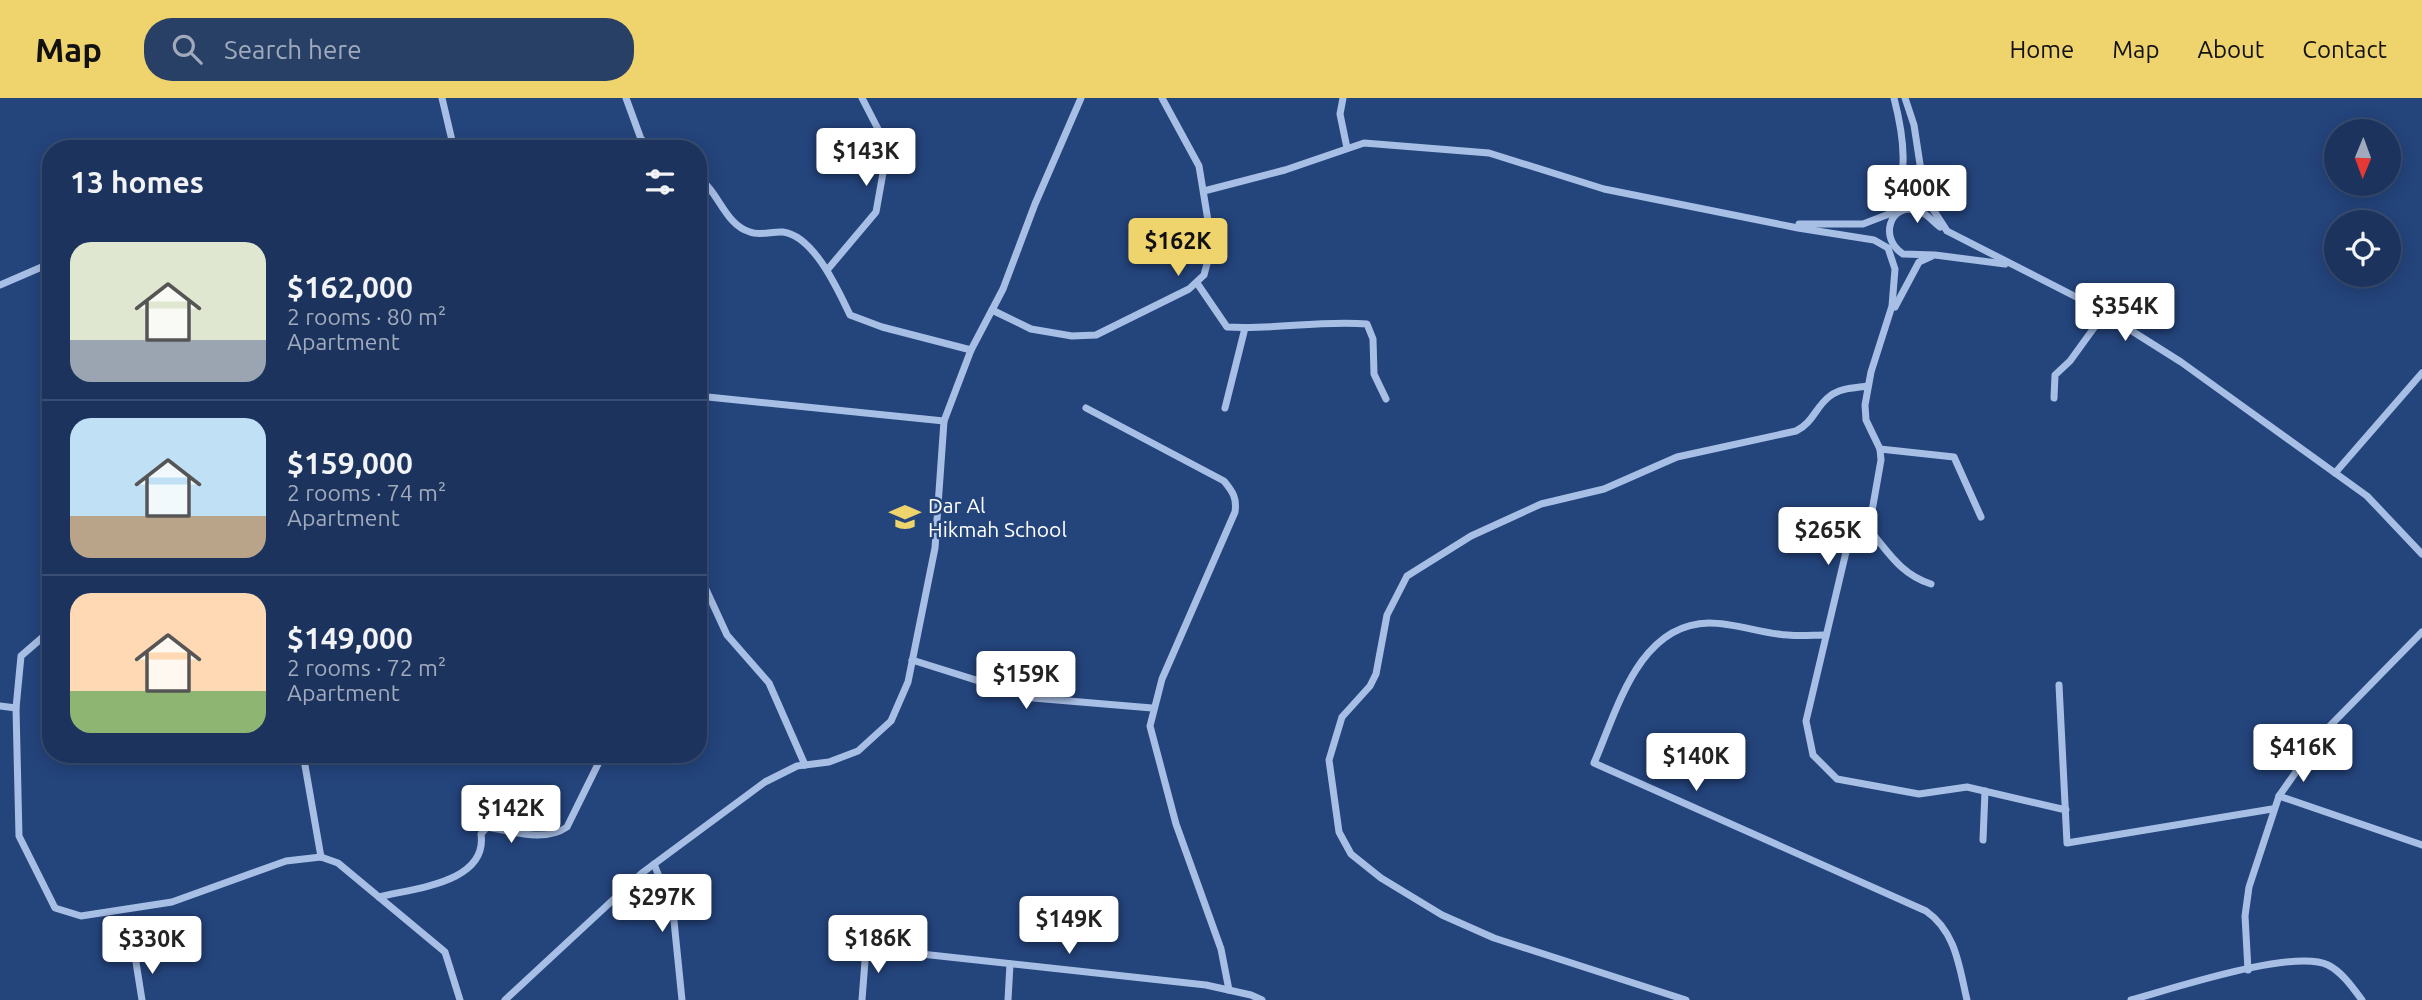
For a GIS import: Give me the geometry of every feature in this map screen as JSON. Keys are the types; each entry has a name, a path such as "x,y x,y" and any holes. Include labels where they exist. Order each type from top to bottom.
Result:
{"street":[{"path":"442,98 452,140"},
{"path":"626,98 642,140"},
{"path":"828,269 876,212 883,173 878,129 862,98"},
{"path":"505,1000 654,864 773,776 805,765 844,758 882,733 899,708 912,660 935,548 944,421 971,350 992,310 1081,98"},
{"path":"992,310 1031,329 1072,336 1096,335 1198,283 1209,266 1213,245 1204,191 1194,154 1162,98"},
{"path":"1343,98 1340,114 1347,148"},
{"path":"1773,223 1863,224 1889,214 1897,200 1903,161 1901,130 1894,98"},
{"path":"1905,98 1914,125 1925,197 1947,231"},
{"path":"1204,191 1285,170 1364,143 1489,153 1604,190 1874,240 1888,248 1895,269 1889,317 1868,386 1866,420 1880,449 1876,499 1846,552 1806,721 1813,755 1829,774 1844,781 1919,794 1967,786 2066,810"},
{"path":"707,185 726,214 750,232 786,232 807,247 828,269 850,315 882,327 971,350"},
{"path":"2013,266 1935,255 1911,256 1897,250 1889,237 1892,221 1903,211 1917,210 1947,231 2104,314 2181,362 2367,496 2422,554"},
{"path":"1889,317 1919,262 1935,255"},
{"path":"0,285 42,267"},
{"path":"1198,283 1227,327 1341,322 1367,324 1373,339 1374,374 1386,399"},
{"path":"2054,398 2055,375 2070,361 2104,314"},
{"path":"1225,408 1245,328"},
{"path":"2335,472 2422,373"},
{"path":"1686,1000 1494,938 1442,915 1362,864 1344,843 1335,817 1329,760 1342,717 1370,686 1376,674 1387,615 1407,576 1471,536 1541,504 1604,489 1677,457 1796,431 1811,421 1828,397 1844,390 1868,386"},
{"path":"707,397 944,421"},
{"path":"1086,408 1224,481 1234,493 1235,512 1152,708 1150,726 1176,824 1221,949 1229,990"},
{"path":"1880,449 1954,457 1982,517"},
{"path":"1863,523 1889,550 1901,571 1931,584"},
{"path":"707,592 727,635 769,683 805,765"},
{"path":"1826,635 1782,635 1708,623 1683,628 1657,644 1638,664 1594,763 1926,911 1938,919 1954,944 1968,1000"},
{"path":"2248,970 2245,916 2249,887 2272,809 2324,732 2422,632"},
{"path":"42,638 21,656 16,708 19,836 55,908 81,916 172,902 286,861 321,857 338,863 445,952 460,1000"},
{"path":"912,660 1033,698 1152,708"},
{"path":"2059,685 2067,842 2272,809"},
{"path":"0,706 16,708"},
{"path":"305,763 321,857"},
{"path":"379,897 459,875 480,857 481,834 487,827 539,836 561,832 567,827 599,763"},
{"path":"1983,840 1985,791"},
{"path":"2279,796 2422,845"},
{"path":"654,864 673,911 682,1000"},
{"path":"862,1000 866,948 1229,990 1262,1000"},
{"path":"135,956 142,1000"},
{"path":"2131,1000 2288,960 2317,962 2337,972 2362,1000"},
{"path":"1008,1000 1010,964"}],"place":[{"name":"Dar Al Hikmah School","path":"905,517"}]}
